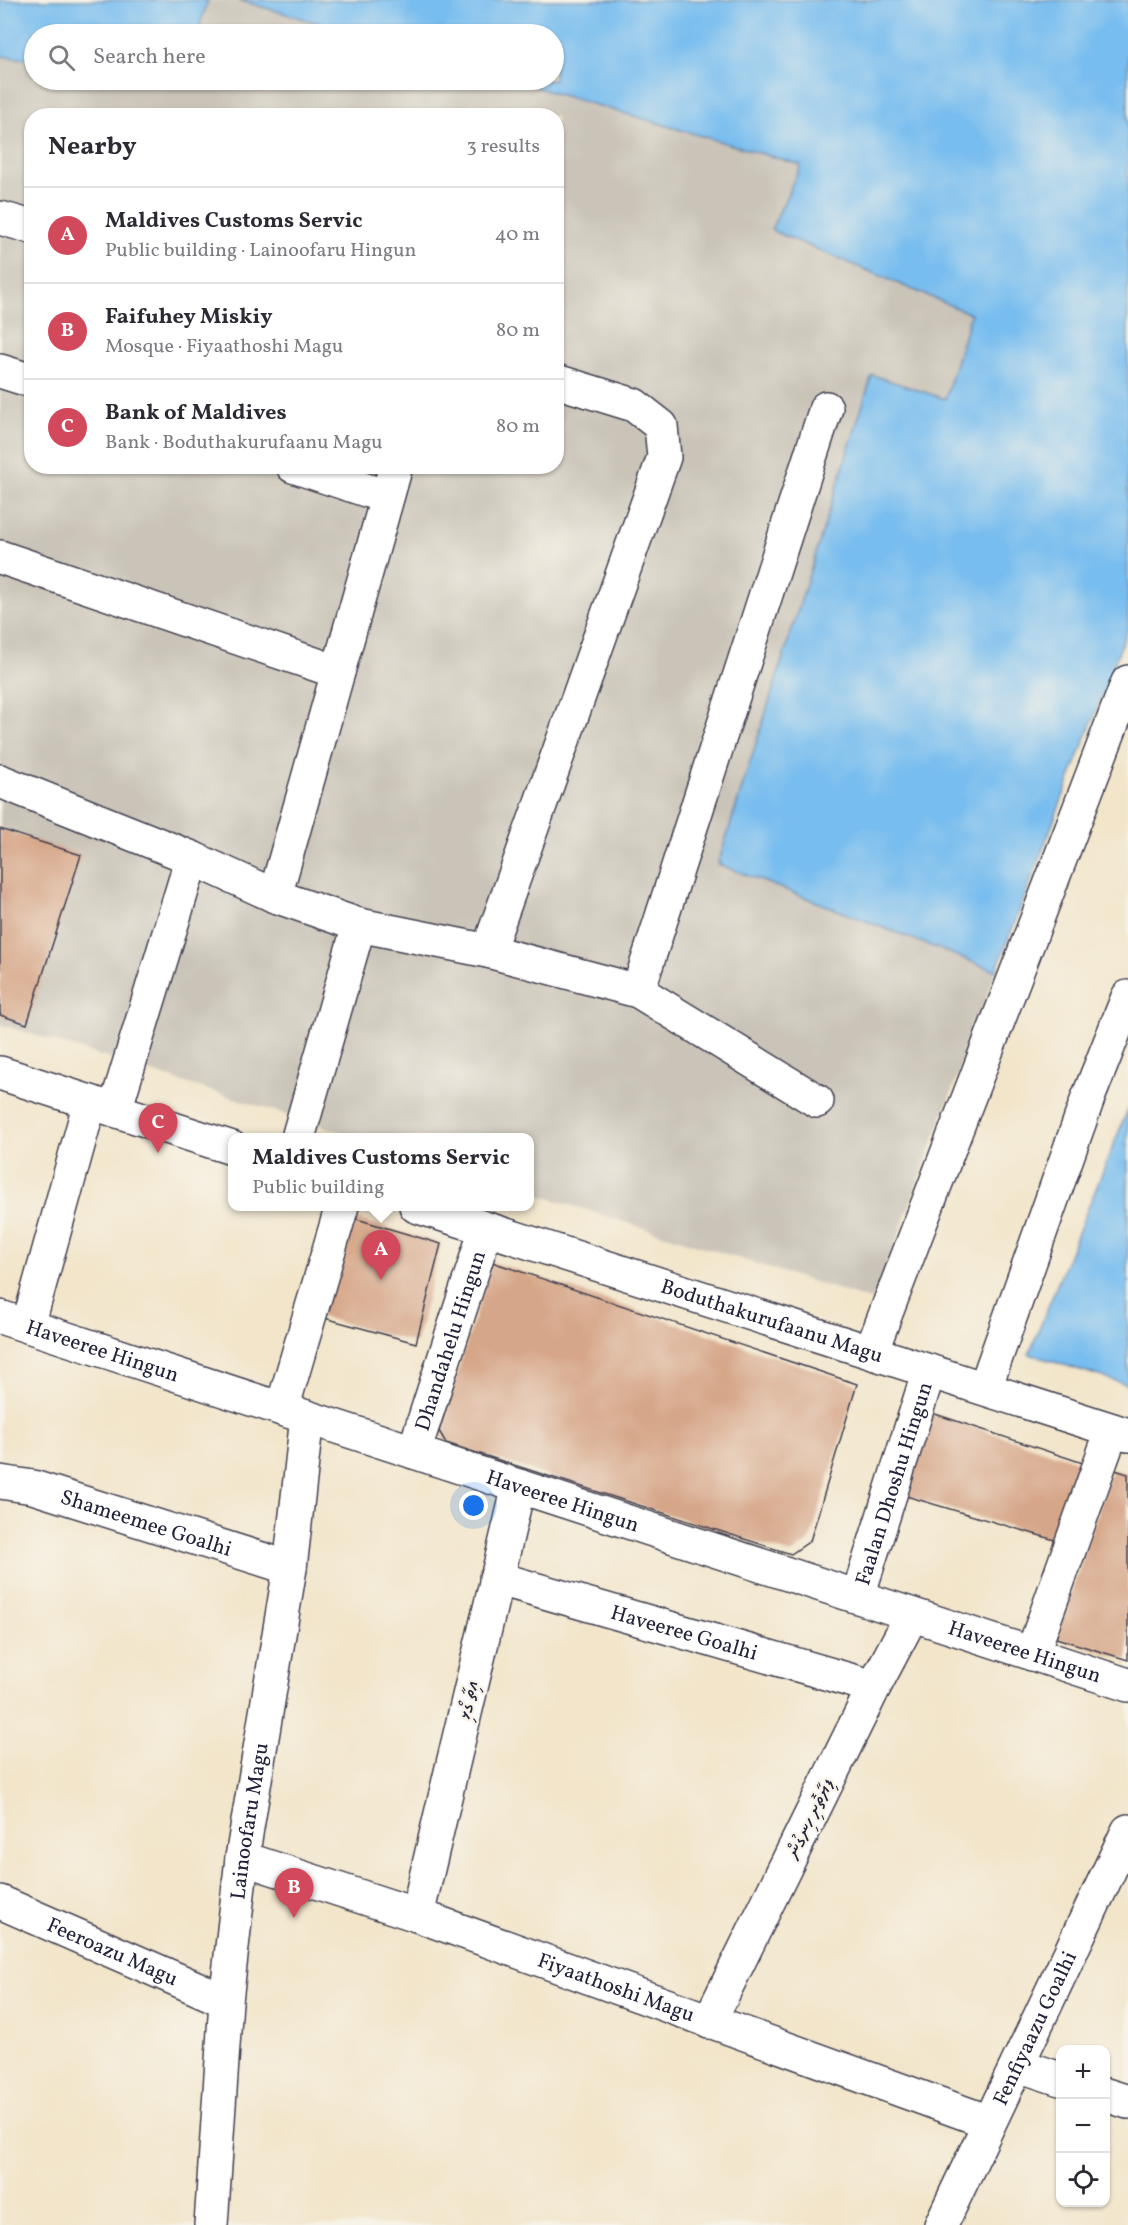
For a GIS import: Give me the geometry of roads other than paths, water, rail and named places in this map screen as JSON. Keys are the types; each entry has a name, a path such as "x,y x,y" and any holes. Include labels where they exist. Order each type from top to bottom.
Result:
{"street":[{"path":"0,218 24,225"},
{"path":"0,370 24,378"},
{"path":"488,951 664,457 661,426 634,405 564,383"},
{"path":"638,992 826,408"},
{"path":"317,474 387,497"},
{"path":"275,896 394,474"},
{"path":"0,557 338,672"},
{"path":"871,1352 1128,682"},
{"path":"0,781 192,858 275,896 359,925 488,951 638,992 817,1101"},
{"path":"14,1321 102,1106 192,858"},
{"path":"299,1133 359,925"},
{"path":"985,1388 1088,1098 1128,997"},
{"path":"0,1073 228,1147"},
{"name":"Lainoofaru Magu","path":"211,2225 226,2001 242,1858 290,1568 294,1413 341,1211"},
{"name":"Boduthakurufaanu Magu","path":"431,1211 1120,1432"},
{"name":"Dhandahelu Hingun","path":"414,1452 486,1229"},
{"name":"Haveeree Hingun","path":"14,1321 1128,1685"},
{"name":"Faalan Dhoshu Hingun","path":"858,1596 929,1371"},
{"path":"1032,1654 1120,1432"},
{"name":"Shameemee Goalhi","path":"0,1482 33,1487 290,1568"},
{"name":"އިތާ ގޯޅި","path":"417,1915 519,1486"},
{"name":"Haveeree Goalhi","path":"496,1578 874,1688"},
{"name":"ފިޔާތޮށި ހިނގުން","path":"709,2022 912,1615"},
{"name":"Fenfiyaazu Goalhi","path":"941,2225 1128,1831"},
{"name":"Fiyaathoshi Magu","path":"242,1858 417,1915 989,2122"},
{"name":"Feeroazu Magu","path":"0,1902 226,2001"},
{"path":"1018,2065 1056,2078"},
{"path":"1110,2096 1128,2102"}],"water":[{"path":"0,0 208,0 200,24 24,24 24,59 0,56"},
{"path":"238,0 1128,0 1128,628 996,971 718,864 872,375 945,399 971,314 771,230 801,165 544,90 564,90 564,24 321,24"},
{"path":"1128,1109 1128,1385 1029,1354"}],"place":[{"name":"Bank of Maldives","path":"158,1153"},
{"name":"Maldives Customs Servic","path":"381,1280"},
{"name":"Faifuhey Miskiy","path":"294,1918"}]}
